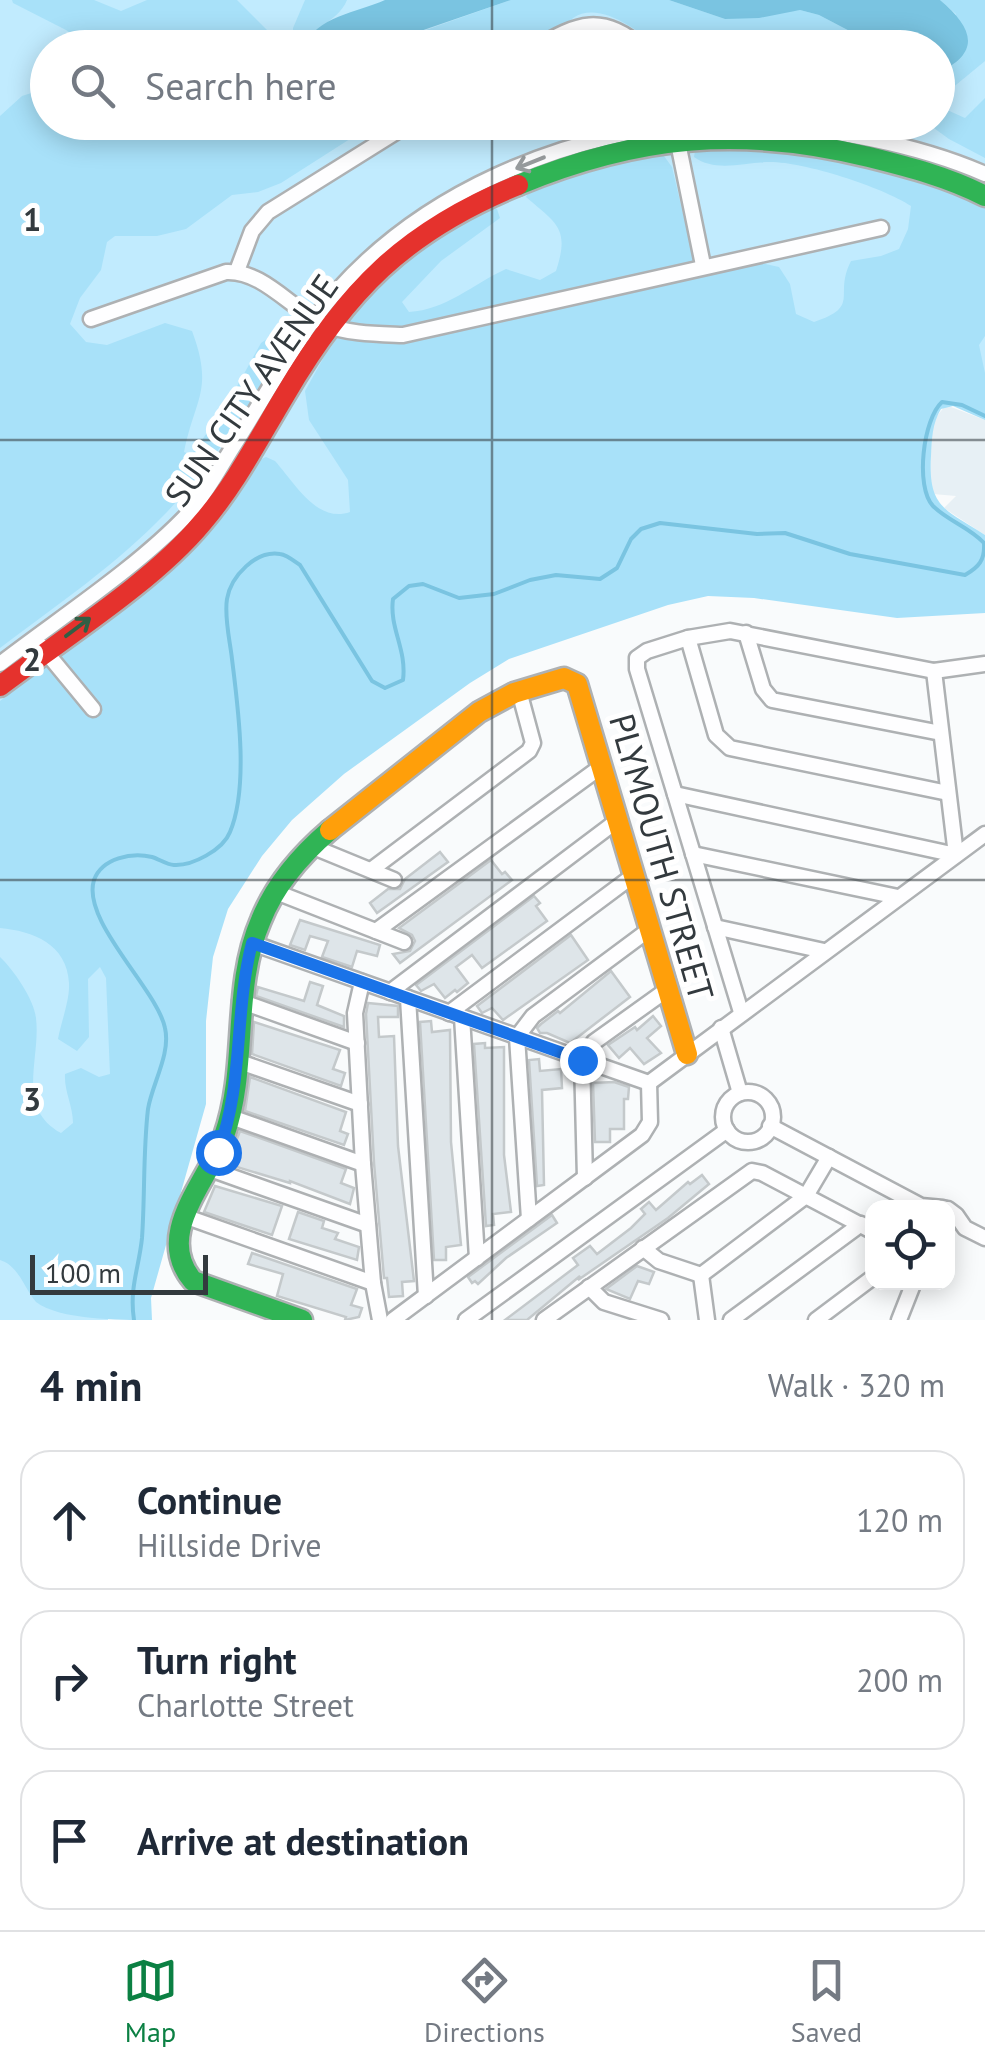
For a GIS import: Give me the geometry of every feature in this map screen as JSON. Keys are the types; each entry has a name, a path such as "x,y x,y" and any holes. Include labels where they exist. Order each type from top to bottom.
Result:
{"street":[{"path":"564,30 599,25 613,30"},
{"path":"236,271 252,231 268,212 383,140"},
{"name":"SUN CITY AVENUE","path":"0,664 40,645 164,562 210,515 321,322 368,279 420,238 483,201 546,174 645,140"},
{"path":"678,140 703,265"},
{"name":"SUN CITY AVENUE","path":"775,140 835,148 982,180"},
{"name":"SUN CITY AVENUE","path":"873,140 918,151 982,180"},
{"path":"91,319 236,271 321,322 379,334 403,334 881,228"},
{"path":"741,1012 637,669 637,658 647,650 716,632 746,633 934,671 985,664"},
{"path":"746,633 763,689 772,700 941,733"},
{"path":"688,638 716,735 724,745 948,793"},
{"path":"40,645 93,709"},
{"name":"SUN CITY AVENUE","path":"0,686 40,645"},
{"path":"934,671 956,855"},
{"name":"PLYMOUTH STREET","path":"519,691 564,678 574,680 687,1054"},
{"path":"302,1320 188,1278 180,1266 178,1245 184,1216 210,1169 231,1117 240,1001 252,943 276,892 312,846 359,804 483,710 519,691 533,742 530,751 371,870"},
{"path":"376,932 602,766"},
{"path":"674,794 956,855"},
{"path":"390,992 618,820"},
{"path":"649,1083 985,834"},
{"path":"312,846 394,880"},
{"path":"693,854 898,897"},
{"path":"455,1015 634,875"},
{"path":"276,892 404,942"},
{"path":"715,927 824,952"},
{"path":"529,1220 517,1037 533,1016 650,929"},
{"path":"252,943 649,1083"},
{"path":"362,982 356,1000 363,1164 380,1320"},
{"path":"584,1178 582,1060 594,1042 668,989"},
{"path":"408,998 426,1296"},
{"path":"240,1001 357,1043"},
{"path":"455,1015 477,1258"},
{"path":"721,1028 740,1093"},
{"path":"237,1060 360,1104"},
{"path":"394,1320 648,1130 649,1083"},
{"path":"751,1092 766,1100 772,1115 770,1126 764,1135 750,1141 739,1140 723,1121 725,1106 740,1093 751,1092"},
{"path":"231,1117 363,1164"},
{"path":"770,1126 909,1200"},
{"path":"466,1320 727,1130"},
{"path":"701,1275 806,1196 829,1158"},
{"path":"210,1169 368,1225"},
{"path":"544,1320 752,1171 865,1227"},
{"path":"955,1213 965,1228 985,1238"},
{"path":"184,1216 373,1283"},
{"path":"955,1229 965,1228"},
{"path":"731,1320 865,1229"},
{"path":"643,1248 659,1261 701,1275"},
{"path":"701,1275 707,1320"},
{"path":"816,1320 865,1283"},
{"path":"589,1288 604,1302 662,1320"},
{"path":"898,1320 911,1290"}],"shaded area":[{"path":"0,0 985,0 985,409 952,395 659,500 116,966 108,1320 0,1320"},
{"path":"12,0 94,0 121,11 147,0 237,0 267,30 66,30"},
{"path":"305,0 347,0 338,14 318,30 293,28"},
{"path":"385,0 511,0 424,30 317,30 338,17"},
{"path":"511,0 669,0 725,19 800,10 848,30 635,30 606,15 583,13 573,18 566,30 426,30"},
{"path":"669,0 940,0 960,20 968,39 967,48 955,63 955,30 848,30 800,10 759,18 725,19"},
{"path":"940,0 985,0 985,61 955,86 955,30 952,30 956,14"},
{"path":"30,93 30,140 348,140 281,183 258,192 232,195 186,229 157,236 115,236 107,242 101,270 80,298 70,324 86,342 107,345 165,323 192,331 202,381 184,452 191,455 225,408 261,343 274,334 286,336 287,346 215,454 166,513 107,567 0,648 0,116"},
{"path":"985,98 985,158 951,140 955,140 955,114 965,118"},
{"path":"705,146 793,153 880,168 936,184 985,208 985,336 979,345 985,373 985,420 953,406 941,409 933,431 931,473 936,497 942,505 985,535 985,613 897,618 754,598 708,596 668,605 509,659 344,774 292,820 262,856 228,909 213,957 206,1021 206,1104 151,1298 152,1320 74,1316 46,1308 36,1302 17,1272 0,1260 0,957 22,985 34,1010 34,1096 47,1123 61,1133 73,1123 65,1074 81,1068 99,1077 110,1074 106,978 100,967 88,979 89,1037 77,1051 58,1039 69,990 62,958 36,936 0,928 0,701 185,559 224,514 257,461 266,457 275,461 317,507 338,514 350,512 348,480 309,420 305,391 360,307 412,255 491,207 497,209 500,218 441,261 402,302 409,312 435,307 506,269 540,280 556,271 562,245 558,228 526,197 547,181 564,175 652,153 664,156 672,167 693,256 718,269 756,262 779,267 790,284 796,314 814,322 838,311 842,305 851,261 899,249 908,229 911,206 898,199 803,166 770,162 712,165 694,157 695,151"},
{"path":"946,405 985,420 985,535 944,508 956,496 933,494 932,429"}],"building":[{"path":"440,852 448,862 377,913 370,903 388,889 400,889 405,879"},
{"path":"491,860 512,880 400,963 393,954 410,951 415,941 399,928"},
{"path":"534,896 547,921 482,968 472,955 456,967 468,983 457,992 445,998 434,984 421,991 416,985"},
{"path":"300,920 380,945 377,956 357,951 352,967 322,957 328,941 310,936 305,950 290,945"},
{"path":"571,935 588,960 503,1020 492,1008 482,1013 477,1006"},
{"path":"611,971 630,997 570,1043 540,1033 537,1028 541,1024"},
{"path":"310,982 323,986 317,1005 344,1016 344,1027 256,996 258,987 304,1001"},
{"path":"368,1003 398,1006 398,1017 378,1017 379,1037 394,1036 398,1146 414,1281 402,1282 403,1296 389,1297 384,1278 374,1163"},
{"path":"653,1016 661,1026 647,1038 661,1053 644,1064 630,1048 619,1058 608,1045 635,1027 637,1030"},
{"path":"431,1021 432,1032 450,1030 451,1142 461,1245 446,1247 446,1260 434,1260 420,1022"},
{"path":"254,1022 340,1050 333,1069 345,1073 341,1086 252,1054"},
{"path":"485,1043 485,1048 504,1047 504,1155 511,1212 493,1214 494,1225 486,1226 474,1044"},
{"path":"539,1059 540,1071 561,1069 562,1088 542,1090 544,1185 537,1186 529,1060"},
{"path":"250,1077 346,1112 340,1131 348,1134 344,1145 245,1111"},
{"path":"614,1082 629,1087 628,1099 624,1099 624,1129 610,1129 610,1142 595,1142 593,1083"},
{"path":"240,1131 346,1169 341,1183 354,1188 350,1204 290,1181 227,1164"},
{"path":"702,1175 709,1184 668,1218 578,1280 580,1276 527,1320 505,1320 578,1265 573,1258 590,1246 597,1254 631,1228 645,1214 641,1209 649,1202 656,1210"},
{"path":"215,1186 282,1206 272,1235 204,1212"},
{"path":"298,1212 324,1221 322,1228 338,1233 335,1239 359,1247 357,1260 289,1239"},
{"path":"552,1215 557,1223 506,1258 478,1284 472,1283 468,1277"},
{"path":"252,1253 357,1289 351,1305 362,1308 359,1317 345,1320 346,1317 277,1296 283,1274 248,1264"},
{"path":"637,1266 654,1272 649,1284 638,1281 630,1299 606,1289"}],"waterway":[{"path":"134,1320 148,1109 166,1038 159,1012 98,915 94,880 104,866 127,856 152,857 171,865 189,863 214,851 230,832 241,770 226,606 229,590 246,566 271,554 280,554 300,565 372,681 385,688 403,680 403,658 392,610 393,599 409,586 423,584 459,598 494,594 556,575 600,579 617,568 631,539 641,529 660,523 757,534 785,533 850,554 965,575 980,562 984,543 945,516 927,497 923,469 926,437 942,402 962,405 985,416"}],"traffic: fast":[{"path":"518,185 606,155 712,140"},
{"path":"756,140 869,157 943,178 985,196"},
{"path":"302,1320 193,1281 182,1263 179,1245 188,1208 216,1154 232,1109 246,973 261,920 290,871 330,830"}],"traffic: slow":[{"path":"330,830 479,712 514,693 564,678 577,684 687,1054"}],"traffic: jam":[{"path":"0,686 106,609 182,545 236,477 331,325 382,268 442,223 518,185"}],"route":[{"path":"218,1152 231,1117 240,1001 252,943 582,1060"}]}
